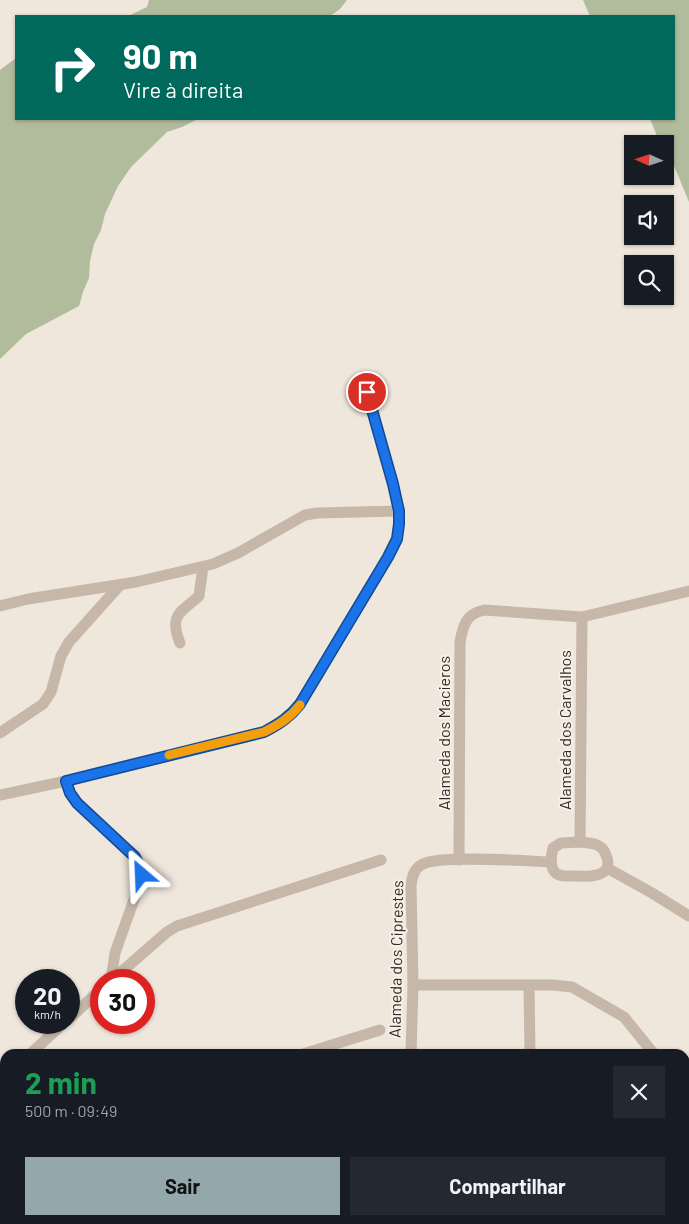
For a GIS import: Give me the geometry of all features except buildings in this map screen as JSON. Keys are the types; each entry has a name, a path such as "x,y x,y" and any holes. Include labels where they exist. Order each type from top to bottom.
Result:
{"street":[{"path":"0,795 66,781 264,732 292,715 397,539 399,511 367,392"},
{"path":"0,606 28,599 120,585 222,561 306,515 317,513 399,511"},
{"path":"180,643 176,632 178,614 180,610 199,596 203,566"},
{"path":"0,733 44,704 51,692 61,656 69,642 120,585"},
{"path":"582,617 689,591"},
{"name":"Alameda dos Macieros","path":"459,860 460,642 462,630 475,612 484,610 582,617"},
{"name":"Alameda dos Carvalhos","path":"580,842 582,617"},
{"path":"66,781 70,793 77,803 135,857 141,868 140,883 116,953 113,969"},
{"path":"580,842 594,843 600,846 608,858 607,868 602,874 595,876 562,876 557,874 553,870 551,862 553,848 561,843 580,842"},
{"path":"124,969 167,932 188,921 381,860"},
{"path":"459,860 551,862"},
{"name":"Alameda dos Ciprestes","path":"411,1049 413,985 412,878 419,867 425,863 459,860"},
{"path":"607,868 689,916"},
{"path":"116,953 123,958 134,960"},
{"path":"413,985 563,985 581,992 624,1017 650,1049"},
{"path":"529,986 530,1049"},
{"path":"80,1009 90,1000"},
{"path":"319,1049 380,1030"},
{"path":"38,1049 53,1034"}],"green space":[{"path":"149,0 347,0 340,9 331,15 130,15 147,7"},
{"path":"583,0 689,0 689,202 674,166 674,135 657,135 650,120 675,120 675,15 590,15"},
{"path":"15,59 15,120 196,120 167,132 131,167 118,186 94,244 89,278 79,306 26,334 0,359 0,70"}],"slow traffic":[{"path":"169,755 264,732 292,715 300,705"}],"route":[{"path":"142,875 141,868 135,857 77,803 70,793 66,781 264,732 292,715 397,539 399,511 367,392"}]}
